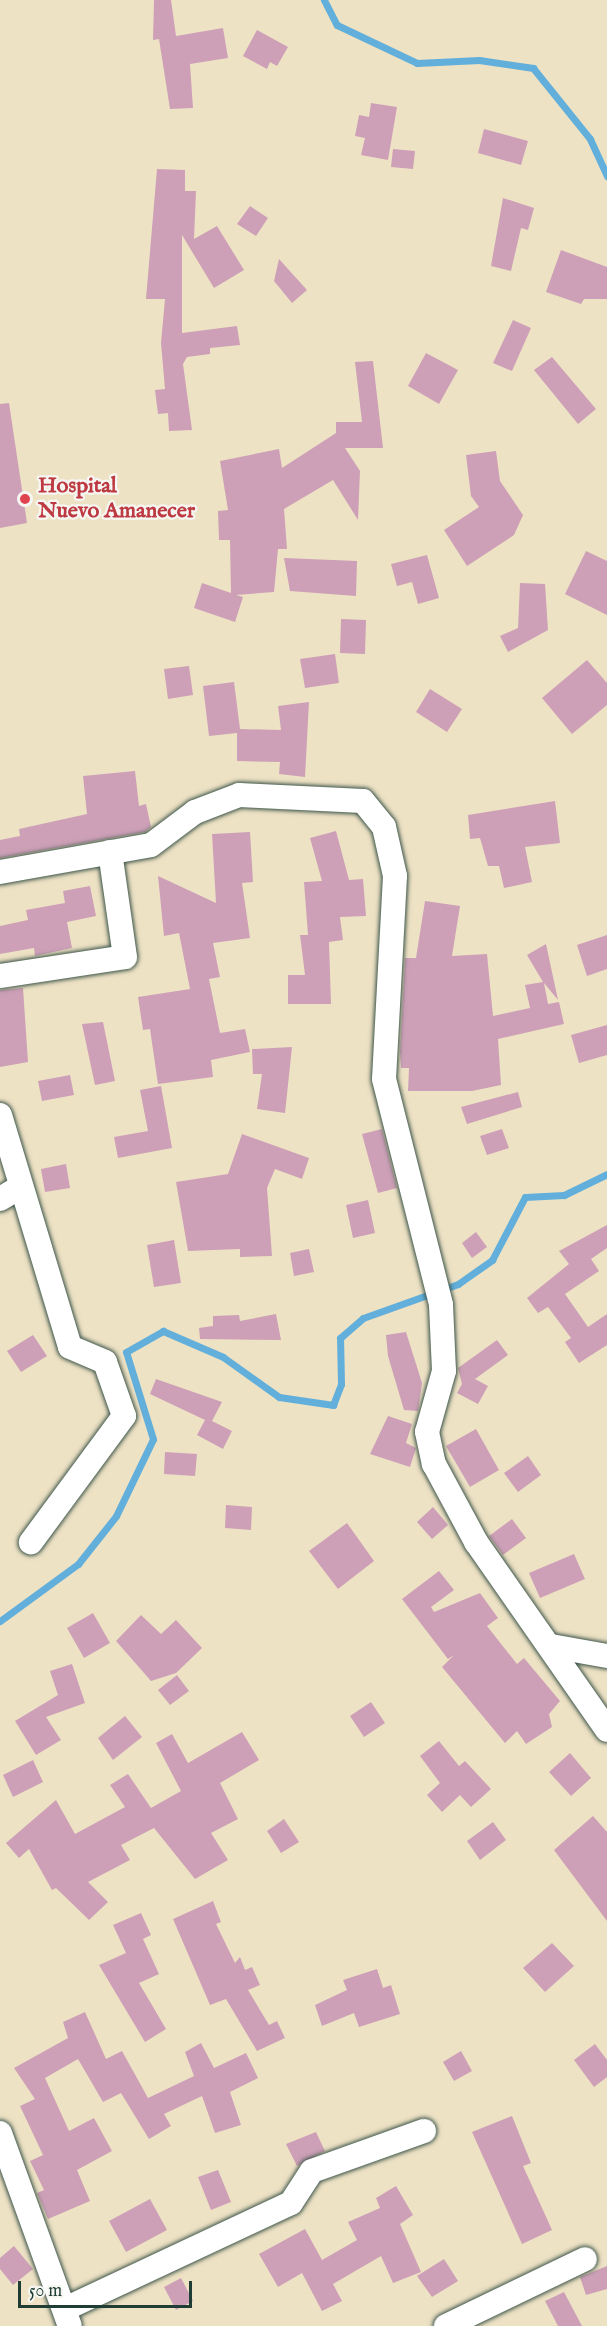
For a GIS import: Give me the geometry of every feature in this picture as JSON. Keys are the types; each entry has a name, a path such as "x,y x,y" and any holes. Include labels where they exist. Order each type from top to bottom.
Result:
{"street":[{"path":"0,872 151,845 195,812 239,795 363,801 384,827 395,876 384,1079 441,1305 444,1371 427,1432 434,1464 476,1542 551,1646 607,1730"},
{"path":"0,976 125,957 110,852"},
{"path":"0,1115 9,1193 70,1347 105,1362 124,1416 31,1542"},
{"path":"551,1646 607,1656"},
{"path":"0,2133 69,2317 291,2203 312,2170 424,2131"},
{"path":"446,2326 585,2259"}],"building":[{"path":"154,0 171,0 176,36 223,28 228,58 190,64 193,108 170,109 159,39 153,40"},
{"path":"257,30 288,47 277,66 270,62 267,69 243,56"},
{"path":"371,103 397,107 388,160 361,155 365,138 355,136 359,115 369,117"},
{"path":"484,129 528,141 521,165 478,153"},
{"path":"393,149 415,151 413,169 391,167"},
{"path":"157,169 185,170 185,191 196,191 194,239 217,226 244,270 214,288 182,235 182,333 237,326 240,345 210,348 210,354 187,357 183,364 192,430 169,431 168,413 158,414 155,390 165,389 161,343 165,299 146,299"},
{"path":"503,198 534,208 528,230 521,228 511,271 491,266"},
{"path":"250,206 268,218 256,236 237,224"},
{"path":"561,250 607,267 607,299 584,299 581,304 546,292"},
{"path":"279,259 307,290 292,303 274,281"},
{"path":"513,320 531,328 512,371 493,363"},
{"path":"426,353 458,370 439,404 408,386"},
{"path":"552,357 596,409 578,424 534,370"},
{"path":"373,361 383,448 345,448 360,471 358,520 333,480 284,509 287,549 278,549 274,592 236,595 243,597 235,622 194,608 202,583 231,593 230,540 219,540 218,511 228,510 220,461 279,449 282,468 336,433 336,422 362,422 355,362"},
{"path":"9,403 27,523 0,528 0,404"},
{"path":"496,451 500,481 523,515 514,535 467,566 444,530 479,507 471,496 466,455"},
{"path":"586,551 607,561 607,615 565,594"},
{"path":"427,555 439,598 418,604 412,582 397,586 391,564"},
{"path":"284,558 357,561 356,596 290,591"},
{"path":"520,583 545,584 548,630 508,652 500,636 518,628"},
{"path":"341,619 366,620 365,654 340,653"},
{"path":"335,654 339,683 305,688 300,659"},
{"path":"587,660 607,683 607,705 572,734 542,698"},
{"path":"189,666 193,695 168,699 164,669"},
{"path":"234,682 240,729 281,730 278,706 309,702 305,777 279,774 280,762 237,761 237,733 209,736 203,686"},
{"path":"430,689 462,709 447,732 416,712"},
{"path":"135,771 139,806 146,804 151,827 145,832 0,858 0,840 20,836 19,829 87,814 83,776"},
{"path":"555,801 560,843 525,847 532,882 504,888 499,866 488,866 480,838 470,839 468,815"},
{"path":"336,831 349,880 363,879 366,916 340,917 343,940 329,942 331,1004 288,1004 288,975 305,975 300,935 308,935 304,882 322,881 310,838"},
{"path":"250,832 253,882 242,883 250,938 213,943 220,977 209,979 220,1033 245,1029 250,1052 211,1060 213,1077 158,1084 150,1029 143,1030 138,997 190,989 179,933 164,936 158,876 216,903 212,834"},
{"path":"90,886 96,916 67,922 72,948 35,956 34,948 0,954 0,926 28,920 26,910 65,903 63,891"},
{"path":"425,901 460,906 452,956 487,954 493,1016 530,1008 525,985 543,982 527,955 546,944 558,1000 544,983 548,1004 559,1002 564,1024 498,1039 501,1085 472,1091 408,1091 409,1068 401,1068 400,1052 405,958 416,958"},
{"path":"607,935 607,969 587,976 577,945"},
{"path":"23,988 28,1062 0,1067 0,990"},
{"path":"103,1022 115,1081 95,1085 82,1024"},
{"path":"607,1025 607,1055 579,1063 571,1035"},
{"path":"292,1047 285,1113 257,1109 262,1074 253,1074 252,1049"},
{"path":"70,1075 74,1095 42,1101 38,1081"},
{"path":"161,1086 172,1148 118,1158 114,1137 148,1131 140,1090"},
{"path":"518,1092 522,1107 467,1124 461,1107"},
{"path":"382,1129 397,1188 378,1193 362,1134"},
{"path":"502,1129 509,1148 487,1155 480,1136"},
{"path":"242,1134 309,1158 302,1179 275,1169 267,1188 272,1256 240,1257 240,1249 188,1251 176,1182 228,1174"},
{"path":"66,1164 70,1188 45,1192 41,1169"},
{"path":"368,1200 375,1233 353,1238 346,1205"},
{"path":"607,1225 607,1248 591,1259 599,1271 565,1294 588,1327 607,1314 607,1345 579,1363 565,1342 571,1338 548,1307 538,1313 527,1298 569,1264 559,1251"},
{"path":"476,1232 487,1247 472,1258 462,1243"},
{"path":"174,1240 181,1283 154,1287 147,1245"},
{"path":"309,1249 314,1272 294,1276 290,1253"},
{"path":"276,1314 281,1340 200,1339 199,1328 213,1326 213,1316 239,1315 240,1321"},
{"path":"406,1332 422,1383 418,1411 404,1410 388,1356 386,1335"},
{"path":"33,1335 47,1356 21,1372 7,1351"},
{"path":"497,1340 508,1355 475,1379 488,1386 478,1404 457,1393 462,1384 458,1368"},
{"path":"156,1379 222,1402 212,1421 232,1431 223,1449 197,1435 205,1420 150,1394"},
{"path":"388,1416 412,1424 406,1443 416,1448 410,1467 370,1454"},
{"path":"476,1429 499,1470 470,1487 446,1446"},
{"path":"165,1452 197,1454 195,1476 164,1474"},
{"path":"528,1456 541,1475 518,1492 504,1473"},
{"path":"226,1505 252,1507 251,1530 225,1528"},
{"path":"433,1507 448,1525 432,1539 417,1522"},
{"path":"512,1519 526,1538 503,1555 489,1536"},
{"path":"347,1523 374,1561 338,1589 309,1551"},
{"path":"574,1554 585,1579 540,1598 529,1573"},
{"path":"439,1571 454,1590 431,1607 434,1612 480,1593 498,1618 487,1626 517,1664 524,1658 560,1701 549,1714 552,1727 526,1744 517,1731 505,1743 442,1667 454,1655 448,1659 402,1599"},
{"path":"93,1613 110,1643 84,1658 67,1628"},
{"path":"141,1615 161,1634 176,1620 202,1648 176,1673 151,1681 116,1641"},
{"path":"72,1664 85,1703 46,1717 61,1740 36,1755 15,1721 58,1695 50,1671"},
{"path":"177,1675 189,1691 170,1705 158,1690"},
{"path":"371,1702 385,1723 364,1737 350,1716"},
{"path":"125,1716 142,1737 113,1760 98,1738"},
{"path":"242,1732 259,1760 220,1783 238,1819 211,1833 228,1860 195,1879 154,1828 121,1845 130,1860 88,1882 108,1902 89,1920 56,1888 52,1890 29,1849 19,1858 6,1843 56,1800 75,1834 125,1807 110,1785 128,1774 151,1808 181,1791 156,1743 172,1734 188,1763"},
{"path":"439,1741 459,1766 465,1761 491,1789 471,1807 460,1795 442,1812 427,1795 440,1783 420,1756"},
{"path":"570,1753 591,1778 571,1796 549,1772"},
{"path":"33,1760 43,1782 13,1797 3,1775"},
{"path":"593,1816 607,1832 607,1921 554,1850"},
{"path":"284,1819 299,1842 281,1853 267,1831"},
{"path":"493,1822 506,1840 480,1860 467,1841"},
{"path":"213,1901 221,1922 216,1924 235,1963 240,1957 245,1970 252,1967 260,1985 248,1990 269,2025 277,2021 285,2038 257,2051 226,1999 210,2005 173,1919"},
{"path":"141,1913 151,1935 143,1939 159,1974 139,1983 166,2029 145,2042 99,1965 126,1953 113,1925"},
{"path":"552,1943 574,1966 545,1992 523,1968"},
{"path":"377,1969 383,1988 391,1985 400,2014 359,2027 354,2013 322,2026 315,2005 347,1990 343,1980"},
{"path":"85,2012 106,2059 122,2051 148,2098 194,2076 185,2052 201,2043 214,2068 246,2053 258,2078 230,2092 241,2125 215,2133 202,2096 164,2114 171,2126 149,2139 121,2093 103,2102 78,2059 45,2078 69,2131 94,2118 112,2151 77,2170 90,2201 48,2219 37,2193 44,2190 30,2161 43,2155 20,2106 35,2099 14,2068 68,2038 63,2022"},
{"path":"595,2044 607,2060 607,2077 594,2087 574,2060"},
{"path":"461,2051 472,2071 454,2081 443,2062"},
{"path":"512,2116 531,2163 523,2166 552,2230 522,2244 472,2132"},
{"path":"316,2132 325,2151 297,2166 286,2144"},
{"path":"218,2170 231,2202 211,2210 198,2177"},
{"path":"396,2186 413,2215 400,2224 421,2272 393,2283 381,2256 333,2284 342,2301 322,2311 302,2273 278,2287 259,2254 305,2229 322,2260 357,2240 348,2222 380,2208 376,2198"},
{"path":"150,2199 167,2230 126,2252 109,2221"},
{"path":"14,2246 33,2269 13,2285 0,2269 0,2258"},
{"path":"444,2259 458,2281 432,2297 417,2276"},
{"path":"607,2266 607,2289 586,2295 580,2277"},
{"path":"181,2278 193,2301 176,2310 164,2287"},
{"path":"564,2292 582,2326 558,2326 545,2301"}],"waterway":[{"path":"324,0 337,25 417,63 479,60 533,68 590,139 607,176"},
{"path":"0,1621 78,1564 116,1516 153,1439 126,1352 163,1331 223,1357 279,1397 333,1405 341,1384 340,1338 363,1318 458,1284 492,1260 525,1197 564,1195 607,1174"}],"place":[{"name":"Hospital Nuevo Amanecer","path":"25,499"}]}
